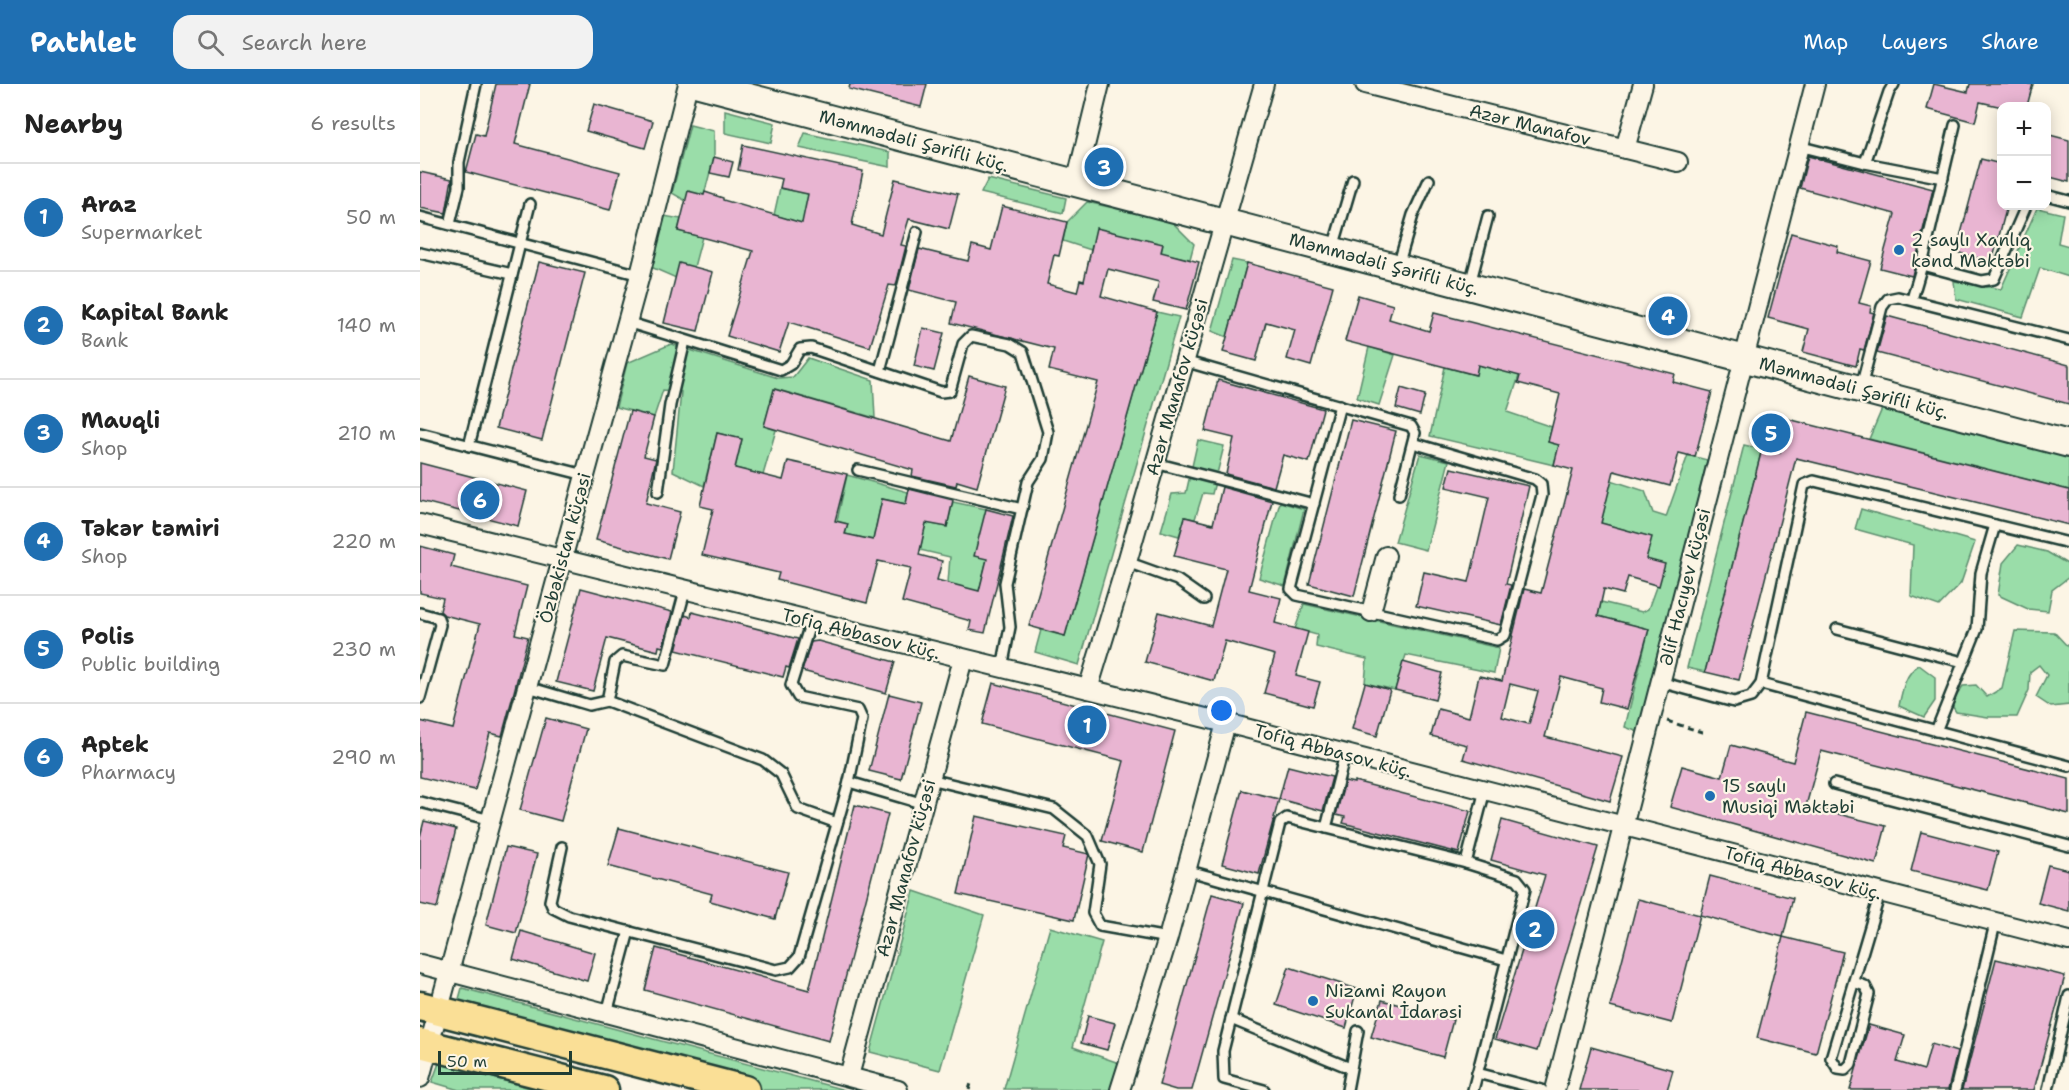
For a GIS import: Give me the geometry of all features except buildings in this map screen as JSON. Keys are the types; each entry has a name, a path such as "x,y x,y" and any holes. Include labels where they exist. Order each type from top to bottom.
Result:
{"main road":[{"path":"430,1009 745,1090"},
{"path":"425,1045 604,1090"}],"street":[{"name":"Özbəkistan küçəsi","path":"425,1045 430,1009 449,972 528,687 640,275 688,84"},
{"name":"Məmmədəli Şərifli küç.","path":"699,84 2069,444"},
{"path":"1076,183 1100,84"},
{"name":"Azər Manafov küçəsi","path":"1088,689 1226,222 1264,84"},
{"name":"Azər Manafov","path":"1365,84 1678,162"},
{"path":"1625,149 1643,84"},
{"name":"Əlif Hacıyev küçəsi","path":"1555,1090 1815,84"},
{"name":"Tofiq Abbasov küç.","path":"420,524 1226,723 1995,924 2069,941"},
{"path":"1371,612 1386,556"},
{"name":"Azər Manafov küçəsi","path":"849,1076 963,659"},
{"path":"1120,1090 1168,938 1226,723"},
{"path":"420,964 898,1090"},
{"path":"420,1078 425,1045"}],"lane":[{"path":"450,224 458,194 459,162 476,84"},
{"path":"1865,163 1894,84"},
{"path":"1912,299 1955,125"},
{"path":"1798,146 1865,163 1943,178"},
{"path":"1333,251 1353,180"},
{"path":"1398,268 1413,215 1429,180"},
{"path":"2051,196 2069,201"},
{"path":"469,446 530,204"},
{"path":"1922,266 1982,282 1994,279 2024,210"},
{"path":"1469,286 1488,216"},
{"path":"420,217 640,275"},
{"path":"880,371 917,232"},
{"path":"420,253 512,274"},
{"path":"1861,390 1882,307 1888,299 1898,297 1912,299 2069,340"},
{"path":"627,322 781,370 791,364 800,349 810,348 942,392 950,391 963,344 971,336 1010,344 1023,352 1048,432 1043,459 1028,482 1005,584 1010,627 1002,668"},
{"path":"658,492 670,405 685,340"},
{"path":"1184,361 1411,426 1415,433 1399,495"},
{"path":"1340,405 1291,589 1297,595 1497,640 1505,635 1542,495 1541,484 1535,479 1413,443"},
{"path":"420,433 585,475"},
{"path":"1155,463 1314,504"},
{"path":"858,470 1022,509"},
{"path":"1660,682 1734,702 1751,697 1761,684 1804,485 1814,481 2069,543"},
{"path":"1936,731 1977,629 1981,573 1995,525"},
{"path":"1127,562 1177,580 1204,599"},
{"path":"607,701 615,662 622,656 665,665 685,591"},
{"path":"420,613 438,618 440,625 420,698"},
{"path":"562,847 549,901 553,908 569,916 776,970 790,967 799,957 849,782 862,719 858,710 798,697 791,685 811,621"},
{"path":"1837,629 1963,662"},
{"path":"1761,684 2069,766"},
{"path":"528,687 589,705 607,701 763,760 781,774 798,809 837,823"},
{"path":"1326,828 1345,754"},
{"path":"930,779 1054,809 1088,836 1100,864 1093,913 1100,926 1168,938"},
{"path":"849,782 924,804"},
{"path":"1834,784 2069,846"},
{"path":"1466,863 1485,790"},
{"path":"420,802 491,820"},
{"path":"1264,1090 1224,1078 1223,1051 1280,823 1287,818 1466,863 1517,879 1525,889 1473,1090"},
{"path":"1186,870 1506,960"},
{"path":"1854,982 1865,986 1869,994 1851,1064 1845,1070 1838,1069 1831,1058 1880,893"},
{"path":"1955,1090 1995,924"},
{"path":"607,1013 629,931"},
{"path":"2048,1090 2069,996"},
{"path":"1231,1019 1350,1068"},
{"path":"1347,1090 1358,1031"},
{"path":"1477,1073 1542,1090"}],"path":[{"path":"1651,717 1705,733"},
{"path":"969,1090 972,1080"}],"green space":[{"path":"725,110 775,123 771,143 725,133"},
{"path":"690,125 714,131 714,157 704,195 686,201 672,193"},
{"path":"805,133 890,152 890,167 799,148"},
{"path":"988,179 1066,198 1063,213 981,193"},
{"path":"780,188 808,194 821,229 774,215"},
{"path":"1087,202 1171,221 1194,244 1190,259 1161,253 1163,244 1091,250 1063,241 1067,222"},
{"path":"2036,210 2063,214 2058,243 2069,246 2069,277 2040,268 2023,317 1956,299 1954,281 2001,289"},
{"path":"664,216 681,219 678,231 702,237 694,267 676,278 651,267"},
{"path":"1232,260 1247,263 1227,337 1212,331"},
{"path":"1157,312 1179,317 1079,665 1035,652 1041,630 1065,636"},
{"path":"671,344 778,378 793,377 808,358 873,380 875,418 775,389 764,426 776,430 763,475 735,468 742,439 717,433 704,486 673,471 681,392 663,390 654,417 616,407 627,363"},
{"path":"1369,347 1395,355 1379,405 1357,398"},
{"path":"1523,364 1507,412 1552,427 1548,442 1559,445 1554,465 1430,436 1445,367 1475,375 1478,365 1496,369"},
{"path":"1882,409 2069,458 2069,490 1869,439"},
{"path":"1198,440 1224,446 1212,494 1203,493 1195,519 1185,517 1179,536 1161,531 1172,494 1186,493"},
{"path":"1744,445 1762,449 1705,672 1687,668"},
{"path":"1420,454 1449,461 1426,550 1395,542"},
{"path":"1688,455 1707,460 1641,733 1625,727 1649,629 1598,616 1601,602 1642,612 1648,609 1664,565 1646,559 1651,537 1601,523 1611,480 1645,491 1653,513 1666,517"},
{"path":"847,475 908,492 906,504 882,499 873,540 845,534 848,524 837,521"},
{"path":"953,502 986,509 987,559 979,592 948,583 950,557 920,550 926,523 947,527"},
{"path":"1280,502 1304,509 1285,586 1259,578"},
{"path":"1861,509 1975,542 1961,583 1939,606 1911,596 1913,545 1855,529"},
{"path":"2018,545 2047,552 2069,565 2069,577 2052,590 2048,611 2028,609 1998,595 2003,563"},
{"path":"1304,604 1499,648 1494,673 1406,655 1395,690 1365,683 1367,659 1316,647 1317,635 1295,629"},
{"path":"2015,631 2054,632 2069,648 2069,705 2051,707 2036,697 2047,675 2039,665 2030,672 2029,690 2017,717 1988,717 1956,712 1951,704 1963,686 1976,685 1987,697 2002,688"},
{"path":"1919,665 1935,677 1935,701 1924,717 1899,706 1907,678"},
{"path":"914,891 984,915 940,1070 870,1052"},
{"path":"1050,927 1102,942 1073,1047 1119,1063 1110,1090 1004,1089"},
{"path":"462,988 845,1090 757,1090 456,1010"},
{"path":"439,1063 537,1090 459,1090 432,1082"}],"place":[{"name":"Mauqli","path":"1104,167"},
{"name":"2 saylı Xanlıq kənd Məktəbi","path":"1899,250"},
{"name":"Təkər təmiri","path":"1668,316"},
{"name":"Polis","path":"1771,433"},
{"name":"Aptek","path":"480,500"},
{"name":"Araz","path":"1087,725"},
{"name":"15 saylı Musiqi Məktəbi","path":"1710,796"},
{"name":"Kapital Bank","path":"1535,929"},
{"name":"Nizami Rayon Sukanal İdarəsi","path":"1313,1001"}]}
